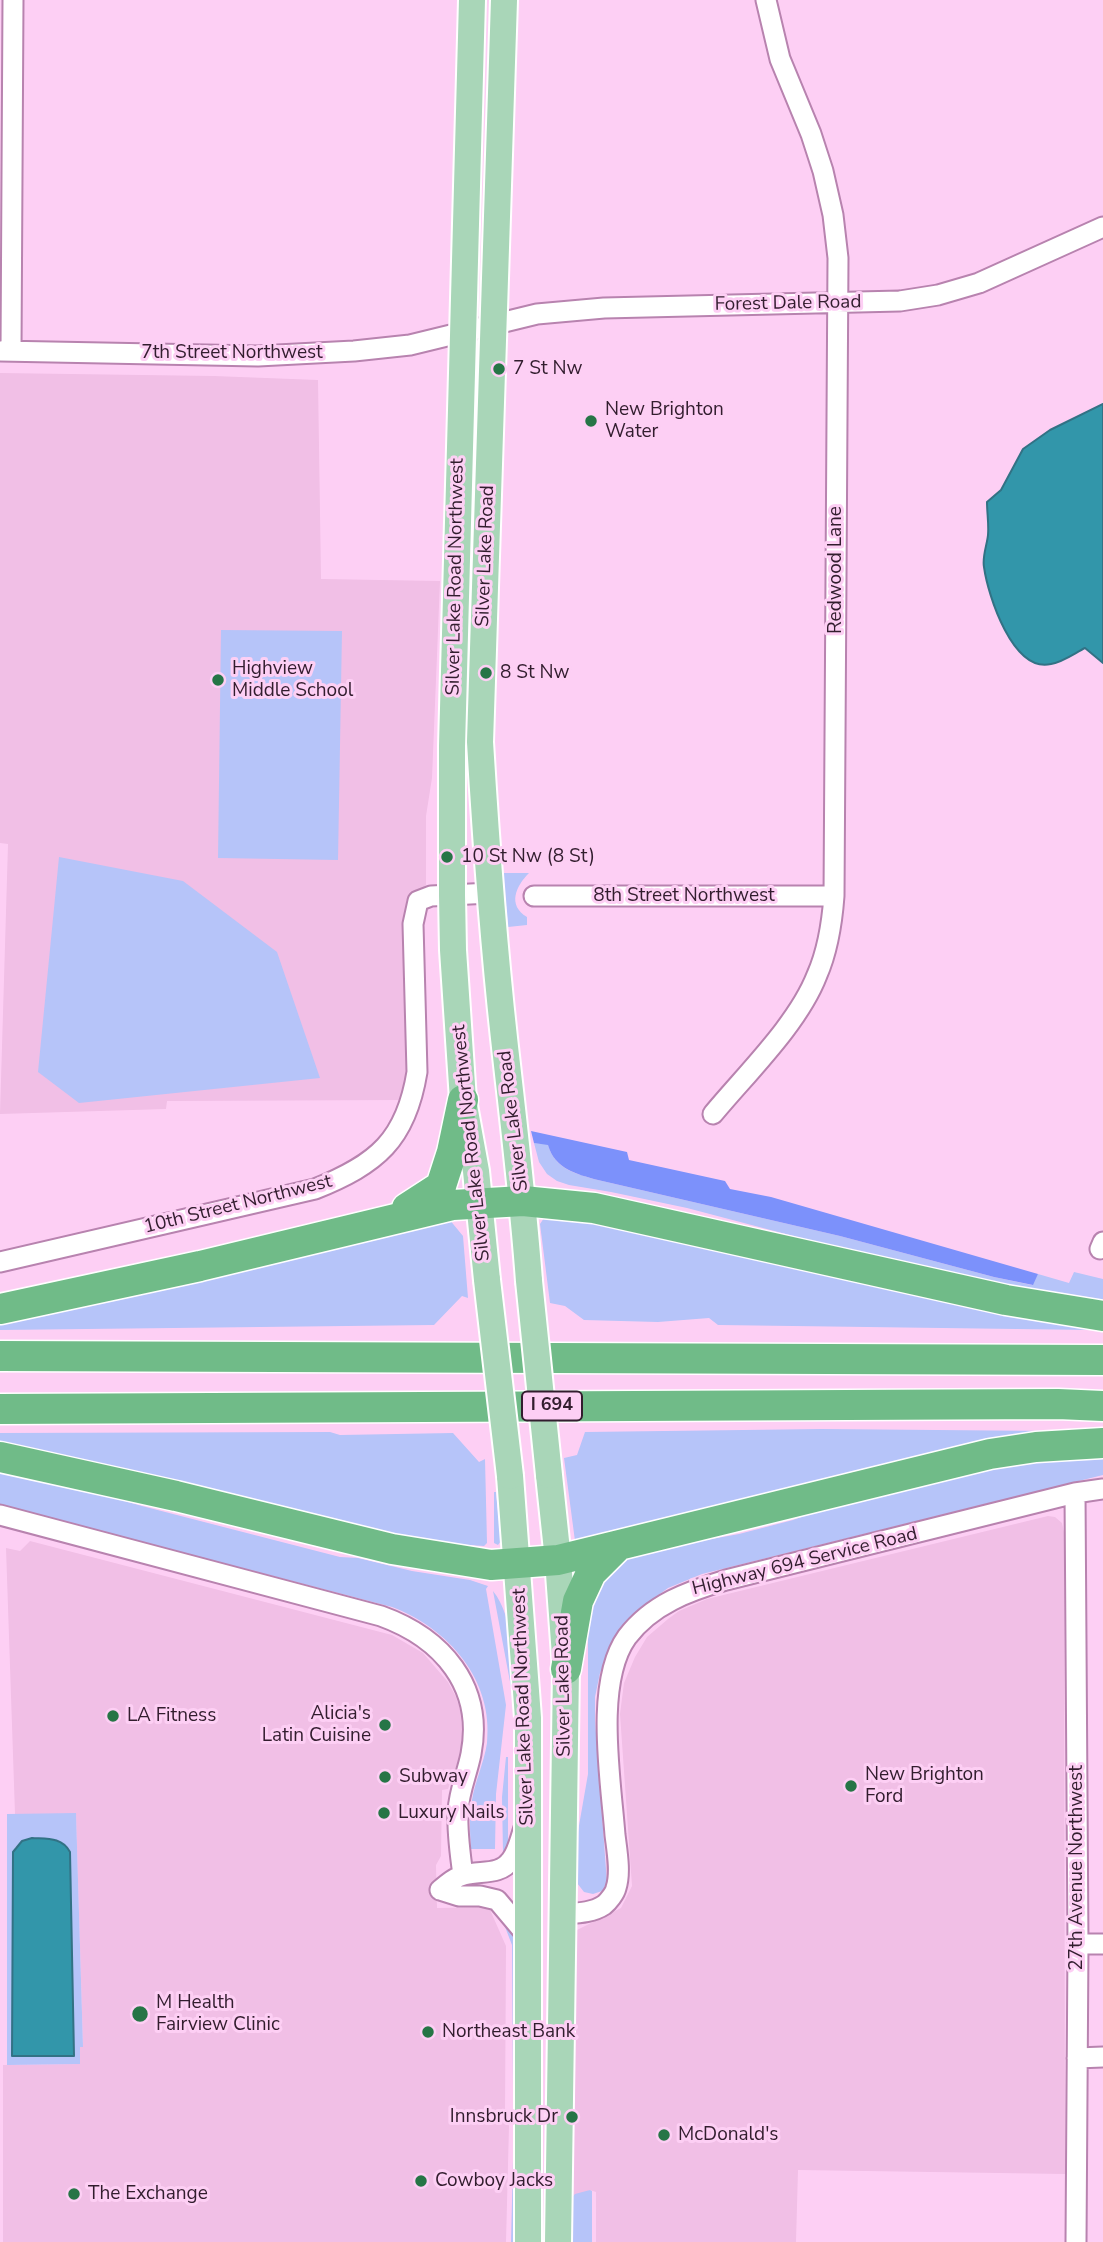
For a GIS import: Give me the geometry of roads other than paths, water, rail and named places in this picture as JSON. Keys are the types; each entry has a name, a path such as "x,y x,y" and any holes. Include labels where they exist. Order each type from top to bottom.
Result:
{"highway":[{"path":"387,1220 441,1186 452,1152 463,1100"},
{"path":"0,1309 200,1266 453,1205 523,1201 594,1208 1006,1300 1103,1317"},
{"path":"0,1356 1103,1360"},
{"name":"I 694","path":"0,1409 1045,1404 1103,1406"},
{"path":"0,1457 176,1496 392,1549 491,1564 517,1564 558,1560 990,1454 1036,1447 1103,1443"},
{"path":"566,1669 578,1601 592,1573 618,1546"}],"main road":[{"name":"Silver Lake Road Northwest","path":"472,0 452,746 453,950 463,1100 480,1203 510,1476 528,1718 528,2242"},
{"name":"Silver Lake Road","path":"504,0 480,742 490,893 523,1201 566,1669 558,2242"}],"street":[{"path":"5,351 13,0"},
{"name":"Redwood Lane","path":"713,1114 801,1006 825,954 834,896 838,303 836,247 833,215 823,171 780,59 766,0"},
{"name":"Forest Dale Road","path":"462,332 537,314 604,308 900,301 938,295 979,283 1103,227"},
{"name":"7th Street Northwest","path":"5,351 271,355 410,345 462,332"},
{"path":"452,895 490,893"},
{"name":"10th Street Northwest","path":"0,1262 315,1189 344,1177 377,1156 404,1120 413,1095 416,1072 415,911 418,901 431,896 452,895"},
{"name":"8th Street Northwest","path":"534,896 834,896"},
{"name":"Highway 694 Service Road","path":"563,1914 587,1912 606,1904 616,1889 618,1863 609,1774 607,1698 626,1638 647,1616 685,1592 726,1580 1075,1493 1103,1489"},
{"name":"27th Avenue Northwest","path":"1075,1493 1078,1944 1076,2242"},
{"path":"0,1515 381,1616 422,1635 449,1661 465,1686 470,1703 474,1728 471,1756 462,1783 458,1810 463,1875"},
{"path":"529,1814 517,1849 506,1866 498,1871 463,1875 440,1890 459,1896 480,1896 497,1900 529,1938"},
{"path":"1078,1944 1103,1944"},
{"path":"1077,2058 1103,2057"}],"place":[{"name":"7 St Nw","path":"499,369"},
{"name":"New Brighton Water","path":"591,421"},
{"name":"8 St Nw","path":"486,673"},
{"name":"Highview Middle School","path":"218,680"},
{"name":"10 St Nw (8 St)","path":"447,857"},
{"name":"LA Fitness","path":"113,1716"},
{"name":"Alicia's Latin Cuisine","path":"385,1725"},
{"name":"Subway","path":"385,1777"},
{"name":"New Brighton Ford","path":"851,1786"},
{"name":"Luxury Nails","path":"384,1813"},
{"name":"M Health Fairview Clinic","path":"140,2014"},
{"name":"Northeast Bank","path":"428,2032"},
{"name":"Innsbruck Dr","path":"572,2117"},
{"name":"McDonald's","path":"664,2135"},
{"name":"Cowboy Jacks","path":"421,2181"},
{"name":"The Exchange","path":"74,2194"}]}
